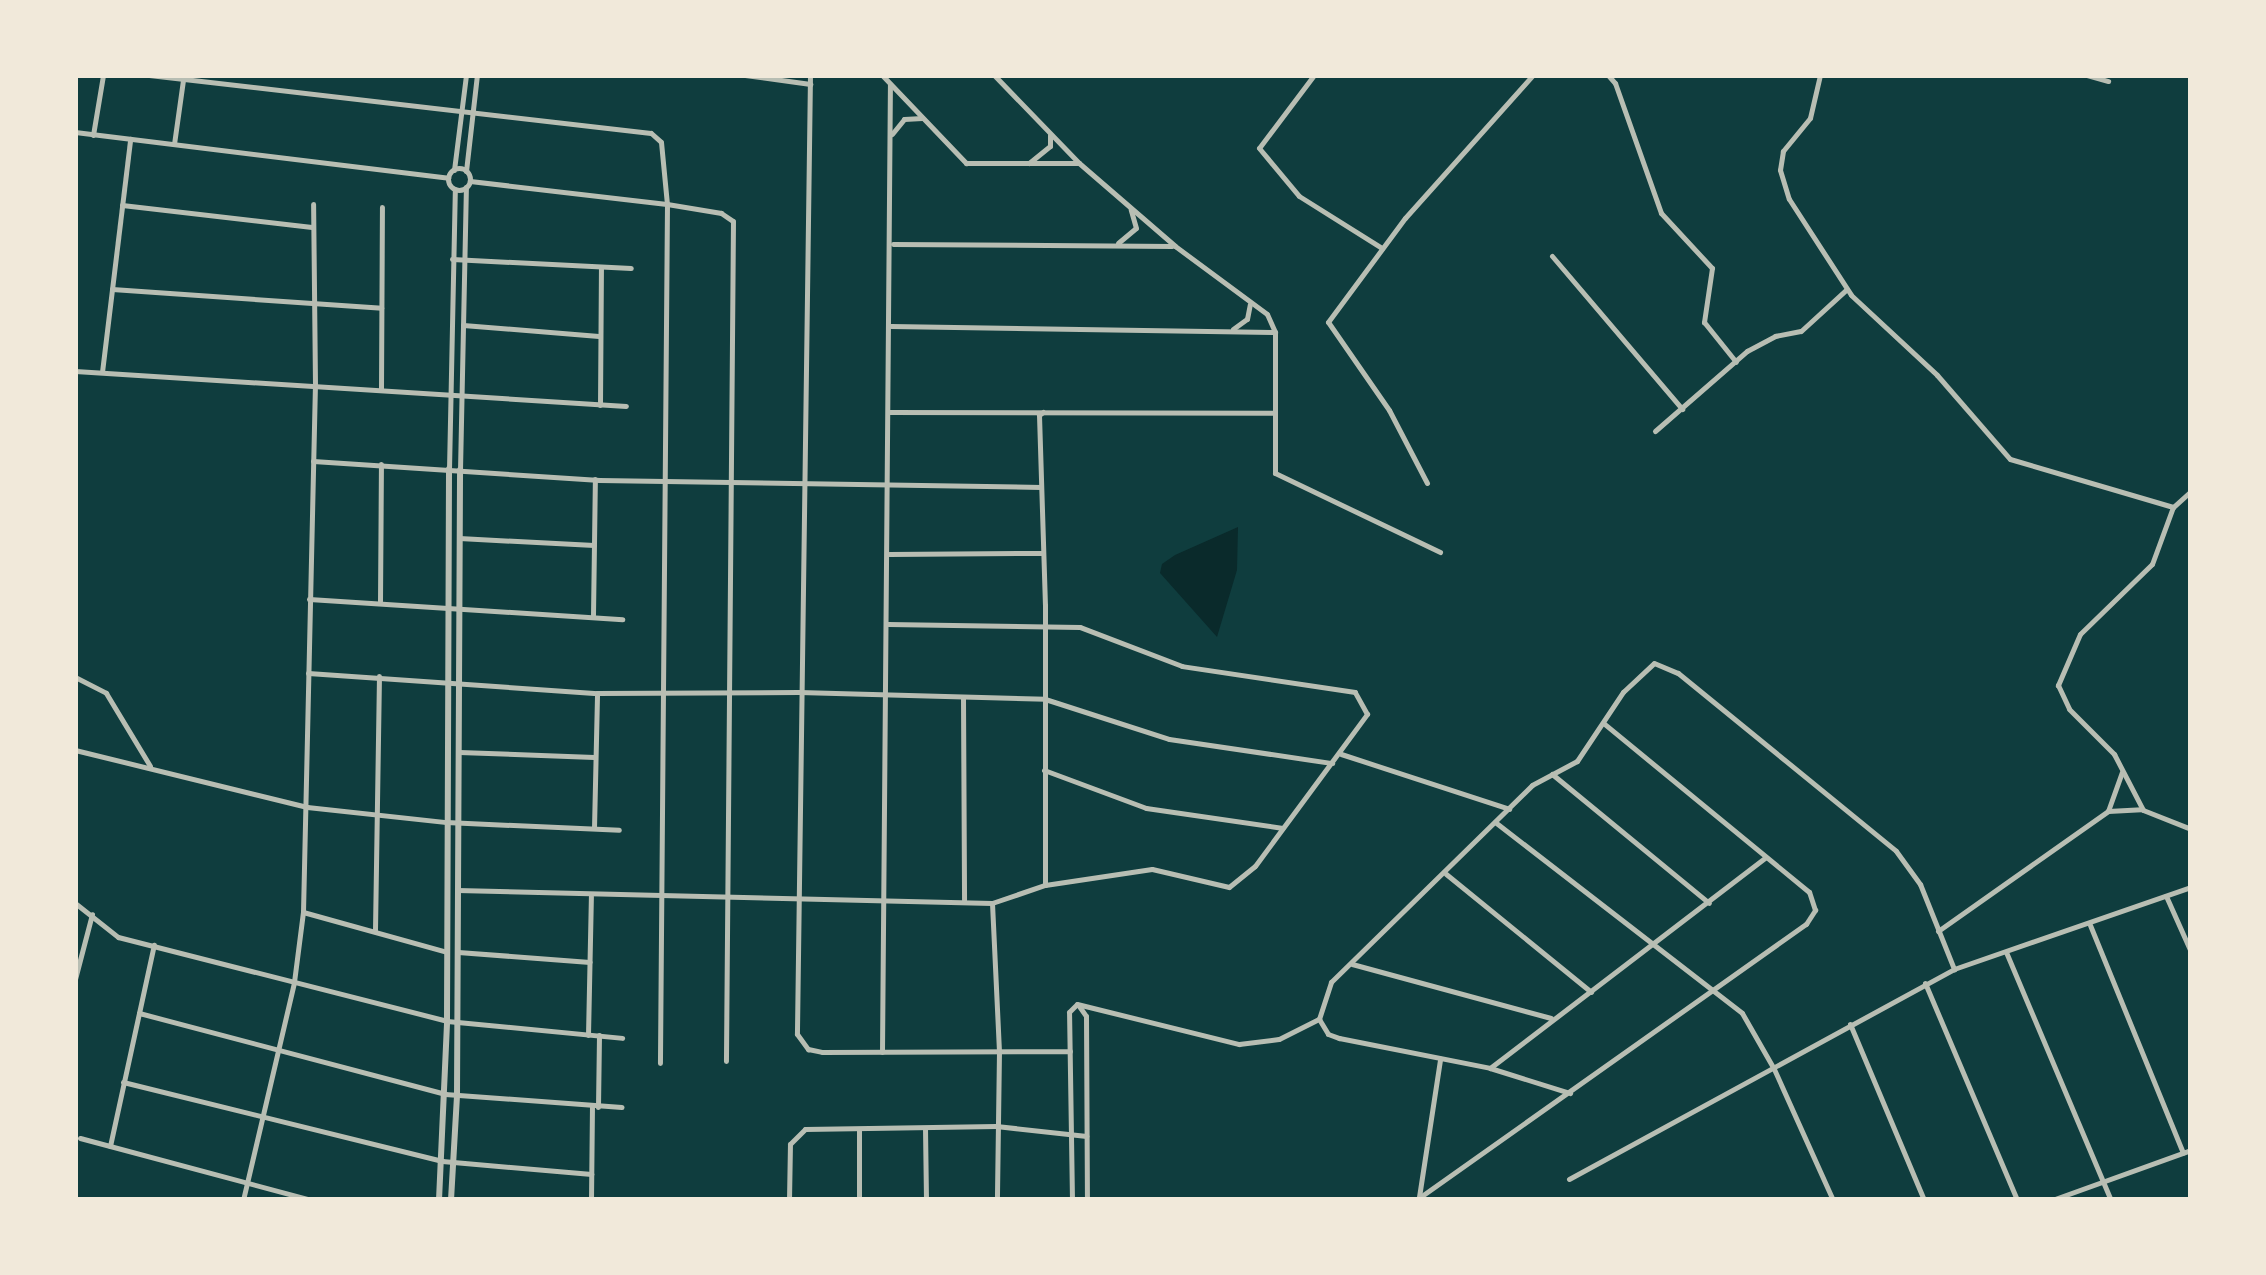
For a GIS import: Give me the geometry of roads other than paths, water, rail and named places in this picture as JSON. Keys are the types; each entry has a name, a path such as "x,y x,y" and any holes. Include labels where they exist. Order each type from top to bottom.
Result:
{"street":[{"path":"93,134 102,75"},
{"path":"148,75 651,133 663,151 667,204 658,897 660,1062"},
{"path":"448,178 454,170 466,75"},
{"path":"451,1200 457,1095 462,326 466,171 477,75"},
{"path":"745,75 810,84"},
{"path":"810,75 797,1034 802,1044 822,1052 1070,1051"},
{"path":"882,75 966,163 1079,163"},
{"path":"994,75 1079,163 1175,246 1267,314 1275,332 1275,473 1440,552"},
{"path":"1314,75 1259,148 1299,196 1384,249"},
{"path":"1427,483 1389,410 1328,322 1463,148 1499,118 1533,75"},
{"path":"1608,75 1615,83 1660,213 1712,268 1704,322 1736,362"},
{"path":"1820,75 1810,118 1783,151 1780,170 1790,199 1847,288 1937,374 2010,458 2173,506"},
{"path":"2087,75 2108,81"},
{"path":"174,144 183,80"},
{"path":"882,1052 892,244 890,84"},
{"path":"890,137 904,119 924,120"},
{"path":"75,132 448,178"},
{"path":"1028,164 1050,146 1049,132"},
{"path":"102,372 130,139"},
{"path":"454,170 466,171"},
{"path":"439,1200 446,1094 446,680 455,189 448,178"},
{"path":"455,189 468,184 667,204 722,213 733,221 726,1061"},
{"path":"243,1200 294,982 304,912 314,461 313,204"},
{"path":"122,206 312,228"},
{"path":"380,390 382,207"},
{"path":"1114,245 1136,228 1130,207"},
{"path":"892,244 1175,246"},
{"path":"1552,256 1682,409"},
{"path":"452,259 631,268"},
{"path":"600,405 601,266"},
{"path":"1655,431 1736,362 1775,336 1802,330 1847,288"},
{"path":"112,290 381,308"},
{"path":"1230,331 1248,319 1249,301"},
{"path":"462,326 599,336"},
{"path":"890,326 1275,332"},
{"path":"75,370 626,406"},
{"path":"889,412 1274,413"},
{"path":"1043,412 1039,415 1046,605 1046,885"},
{"path":"314,461 595,480 731,479 1041,487"},
{"path":"380,601 381,464"},
{"path":"593,615 595,480"},
{"path":"2143,810 2103,738 2061,698 2060,674 2080,634 2152,564 2173,506 2191,490"},
{"path":"458,538 594,546"},
{"path":"888,554 1042,553"},
{"path":"309,599 622,619"},
{"path":"458,890 992,903 1046,885 1152,870 1229,887 1248,874 1367,714 1362,698 1338,687 1204,670 1161,660 1098,632 888,624"},
{"path":"1572,1093 1490,1068 1339,1038 1328,1034 1318,1019 1324,994 1352,964 1509,809 1552,774 1577,761 1648,665 1671,668 1896,850 1920,884 1954,969"},
{"path":"308,673 458,680 598,693 728,691 1045,699 1169,739 1332,764"},
{"path":"376,930 379,676"},
{"path":"75,677 106,693 150,766"},
{"path":"594,828 598,693"},
{"path":"963,698 964,900"},
{"path":"1418,1199 1806,924 1816,910 1809,892 1603,723"},
{"path":"75,750 307,806 446,822 620,830"},
{"path":"459,752 594,757"},
{"path":"1340,754 1509,809"},
{"path":"1044,770 1146,808 1282,828"},
{"path":"2108,811 2122,772"},
{"path":"1552,774 1710,903"},
{"path":"1938,931 2108,811 2143,810 2191,829"},
{"path":"1495,822 1742,1012 1774,1068 1834,1200"},
{"path":"1490,1068 1766,857"},
{"path":"1445,873 1590,992"},
{"path":"1569,1179 1954,969 2191,887"},
{"path":"588,1035 591,896"},
{"path":"2166,896 2191,952"},
{"path":"992,903 999,1051 997,1200"},
{"path":"75,904 92,914 110,934 446,1021 622,1038"},
{"path":"304,912 446,952 590,962"},
{"path":"75,977 92,914"},
{"path":"2090,925 2183,1153"},
{"path":"110,1146 154,946"},
{"path":"2006,952 2111,1200"},
{"path":"1352,964 1552,1018"},
{"path":"1925,983 2017,1200"},
{"path":"1076,1004 1239,1044 1279,1039 1318,1019"},
{"path":"1072,1200 1069,1012 1076,1004"},
{"path":"1076,1004 1086,1016 1087,1200"},
{"path":"139,1012 446,1094 622,1107"},
{"path":"1850,1024 1924,1200"},
{"path":"592,1200 599,1035"},
{"path":"1418,1199 1440,1059"},
{"path":"123,1082 442,1161 592,1174"},
{"path":"789,1200 788,1157 798,1132 817,1127 859,1130 996,1126 1086,1136"},
{"path":"925,1128 926,1200"},
{"path":"859,1130 859,1200"},
{"path":"80,1138 311,1200"},
{"path":"2052,1200 2191,1150"}],"water":[{"path":"1238,527 1237,570 1217,637 1160,573 1162,564 1175,555"}]}
